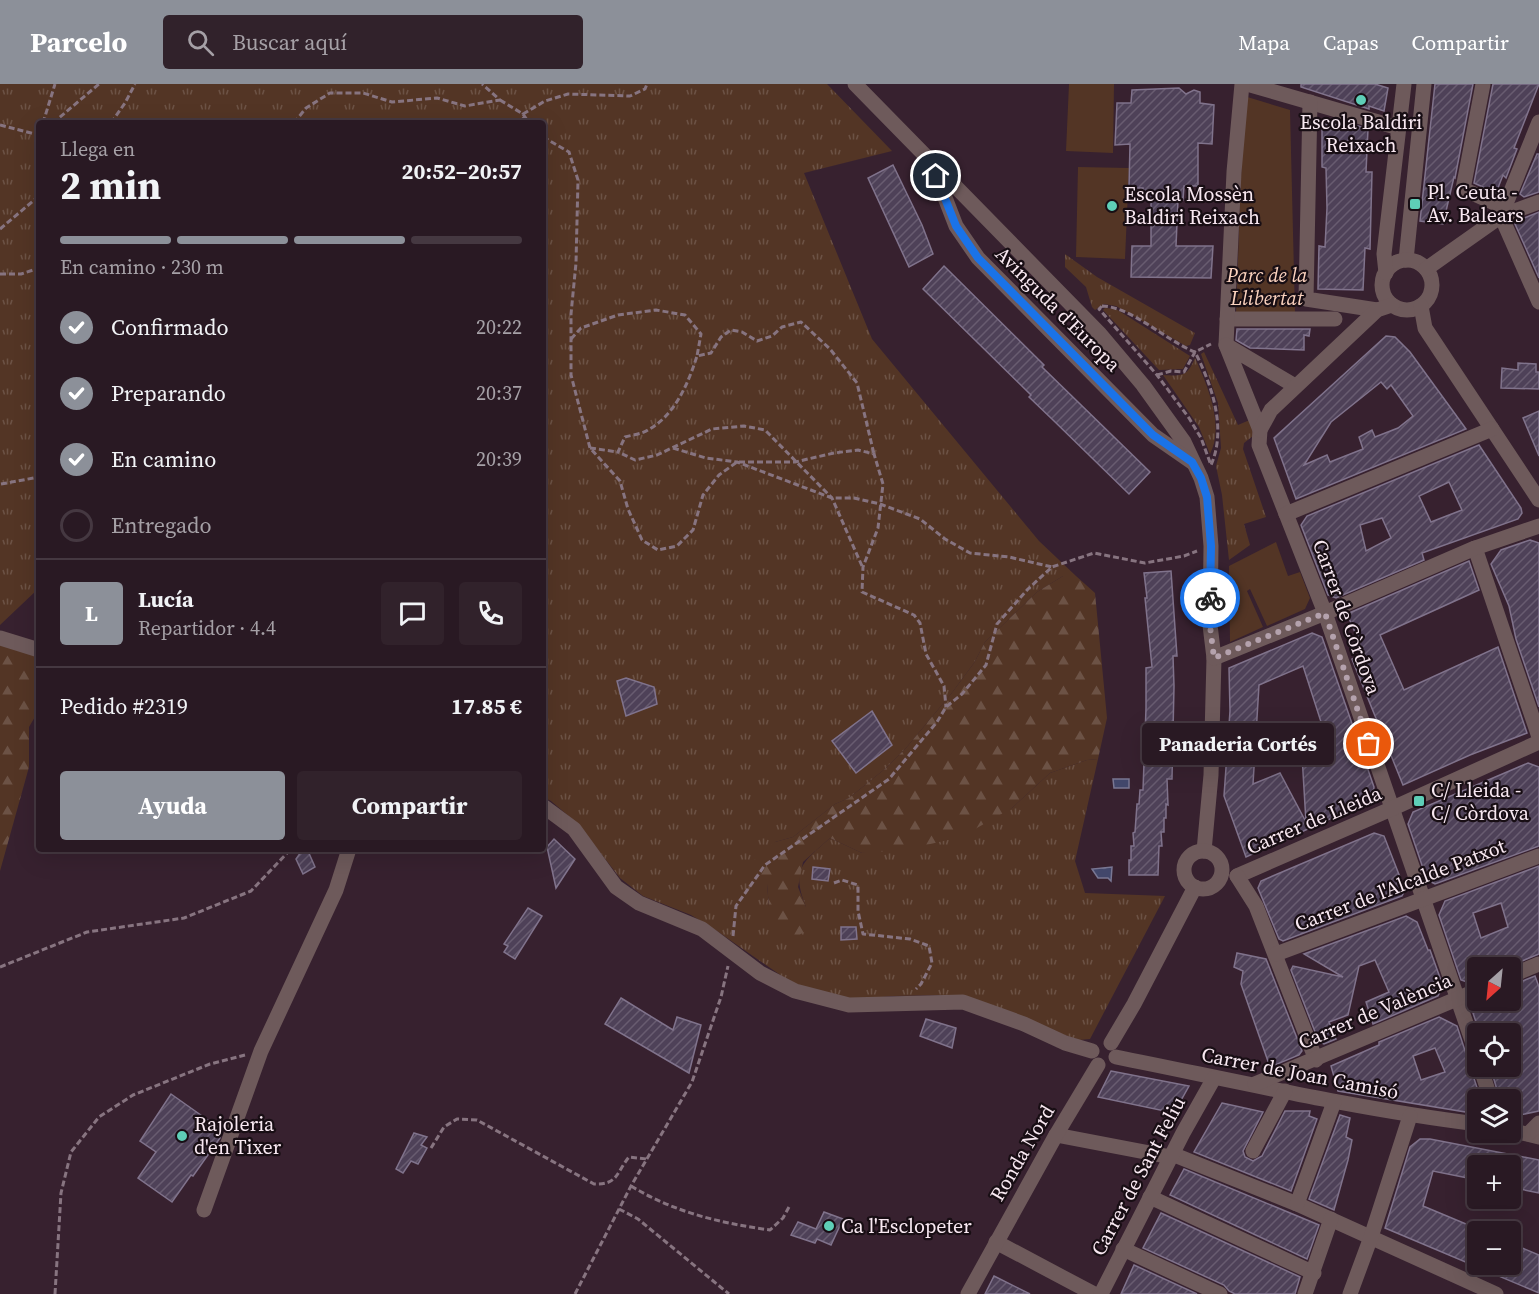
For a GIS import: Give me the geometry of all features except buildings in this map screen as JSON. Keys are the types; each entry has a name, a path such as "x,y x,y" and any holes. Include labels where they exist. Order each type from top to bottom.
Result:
{"street":[{"name":"Avinguda d'Europa","path":"855,84 1083,316 1143,385 1184,442 1201,478 1207,497 1211,546 1210,626 1214,658 1211,775 1204,851"},
{"path":"1242,84 1234,172 1226,345 1295,386"},
{"path":"1247,84 1399,128"},
{"path":"1386,273 1384,254 1404,84"},
{"path":"1406,260 1424,84"},
{"path":"1483,84 1462,189 1502,212 1538,300"},
{"path":"1310,102 1306,299 1377,310 1406,307 1429,296 1432,288 1426,269 1417,262 1406,260 1394,264 1383,279 1385,297 1406,307 1425,328 1539,500"},
{"path":"1502,212 1539,123"},
{"name":"Avinguda d'Europa","path":"930,159 956,226 978,258 1153,435 1192,462"},
{"path":"1426,269 1502,212 1539,202"},
{"path":"1260,430 1271,410 1377,310"},
{"path":"1227,319 1335,319"},
{"name":"Carrer de Còrdova","path":"1226,345 1260,430 1259,445 1325,613 1467,1025"},
{"path":"1286,514 1492,429"},
{"path":"1214,658 1475,548 1539,526"},
{"path":"1475,548 1539,737"},
{"path":"0,638 36,649"},
{"name":"Carrer de Lleida","path":"1229,874 1391,809 1539,742"},
{"path":"546,808 574,829 616,886 639,903 702,929 760,973 795,991 849,1005 963,1002 1024,1024 1108,1066 1113,1063 1114,1050 1128,1016 1195,887"},
{"path":"1229,874 1211,887 1203,889 1189,882 1185,875 1185,864 1191,855 1204,851 1216,856 1257,906 1316,1060"},
{"path":"204,1210 261,1051 336,890 348,852"},
{"name":"Carrer de l'Alcalde Patxot","path":"1276,954 1539,856"},
{"path":"1521,971 1539,964"},
{"name":"Carrer de València","path":"1255,1084 1467,994"},
{"path":"1095,1058 1099,1042 1106,1041 1114,1050"},
{"name":"Carrer de Joan Camisó","path":"1114,1050 1214,1078 1255,1084 1410,1116 1467,1123"},
{"name":"Ronda Nord","path":"968,1294 1079,1096 1095,1058"},
{"name":"Carrer de Sant Feliu","path":"1101,1294 1214,1078"},
{"path":"1253,1151 1286,1091"},
{"path":"1297,1204 1334,1102"},
{"path":"1350,1294 1410,1116"},
{"path":"1056,1135 1172,1155 1297,1204 1496,1294"},
{"path":"1150,1197 1314,1274"},
{"path":"1305,1294 1314,1274 1331,1219"},
{"path":"996,1242 1094,1294"},
{"path":"1123,1249 1220,1294"}],"path":[{"path":"44,120 55,84"},
{"path":"57,120 99,84"},
{"path":"113,120 135,84"},
{"path":"482,84 500,100 523,114 528,120"},
{"path":"523,114 545,101 568,94 630,96 645,89 647,84"},
{"path":"296,120 306,108 330,93 363,93 392,102 437,98 465,106 500,100"},
{"path":"523,114 524,120"},
{"path":"0,125 36,134"},
{"path":"546,139 569,152 578,180 576,262 571,314 571,375 590,448 620,481 628,509 642,540 658,550 677,546 693,530 703,495 719,475 737,462"},
{"path":"0,229 36,199"},
{"path":"0,274 21,274 36,268"},
{"path":"1102,306 1114,306 1194,352 1210,386 1216,409 1216,444 1211,465 1201,438 1189,418 1157,375 1099,309 1102,306"},
{"path":"571,339 581,328 618,315 656,310 685,315 701,334 697,356 687,386 664,417 647,431 625,437 618,452"},
{"path":"697,356 711,352 721,337 731,330 742,332 757,341 772,336 782,327 801,322 830,349 857,383 883,484 878,528 863,567 862,592 914,615 920,623 926,654 944,686 946,707"},
{"path":"1143,385 1157,375 1171,371 1184,372 1194,352 1217,342 1226,345"},
{"path":"590,448 618,452 634,460 657,455 712,429 744,426 765,430 832,498 863,567"},
{"path":"673,448 706,458 737,462 795,462 858,450 874,454"},
{"path":"737,462 832,498 854,498 880,504 920,519 945,539 970,553 1009,557 1052,567"},
{"path":"1,484 36,478"},
{"path":"575,1294 631,1186 692,1082 721,997 732,951 736,906 765,865 889,778 937,722 946,707 962,694 986,665 997,624 1028,589 1052,567 1094,553 1145,563 1184,556 1211,546"},
{"path":"0,967 87,932 184,918 251,891 288,852"},
{"path":"834,883 842,880 858,885 858,910 863,934 910,939 928,946 932,963 921,984 900,1004"},
{"path":"55,1294 61,1193 71,1152 99,1117 133,1095 210,1064 261,1051"},
{"path":"431,1148 444,1127 457,1119 477,1120 594,1184 606,1185 615,1180 629,1157 647,1159"},
{"path":"631,1186 656,1202 733,1225 770,1230 783,1218 789,1208"},
{"path":"619,1209 638,1220 729,1294"}],"green space":[{"path":"0,84 827,84 892,151 804,173 872,339 1039,541 1076,576 1063,576 1037,592 985,642 974,663 951,694 906,748 886,768 849,798 835,804 793,837 775,842 767,884 769,907 806,907 799,884 802,868 812,854 830,838 862,853 1012,808 1050,773 1087,760 1098,759 1075,861 1085,893 1165,896 1090,1039 1079,1040 945,995 831,998 789,981 691,915 643,896 620,878 578,824 546,798 546,120 36,120 36,591 0,625"},
{"path":"1069,84 1114,84 1113,153 1066,151"},
{"name":"Parc de la Llibertat","path":"1244,96 1290,110 1295,314 1236,314"},
{"path":"1078,167 1129,168 1125,259 1076,257"},
{"path":"1065,254 1097,277 1195,333 1190,345 1186,346 1116,306 1104,304 1095,310 1086,287 1065,267"},
{"path":"1105,308 1116,309 1190,356 1183,369 1159,370 1103,310"},
{"path":"1204,352 1238,425 1252,419 1253,436 1244,443 1243,449 1266,517 1244,524 1250,545 1229,560 1222,495 1216,466 1221,448 1218,403 1201,354"},
{"path":"1195,358 1213,405 1216,431 1210,454 1199,427 1163,375 1183,374"},
{"path":"1276,542 1288,576 1300,572 1310,598 1305,609 1267,626 1250,589 1247,591 1263,627 1230,642 1229,566"},
{"path":"1063,576 1076,576 1095,593 1107,718 1098,759 1087,760 1050,773 1012,808 961,837 904,850 862,853 830,838 803,862 798,887 806,907 810,929 797,936 781,930 769,907 767,884 750,873 755,859 775,842 793,837 835,804 849,798 886,768 906,748 951,694 974,663 985,642 1037,592"},
{"path":"0,645 36,656 36,715 29,727 29,767 0,871"}],"water":[{"path":"1113,779 1129,779 1129,788 1114,788"},
{"path":"1112,867 1111,881 1108,878 1098,878 1092,869"}],"way so far":[{"path":"1210,598 1210,626 1214,658 1325,613 1369,744"}],"place":[{"name":"Escola Baldiri Reixach","path":"1361,100"},
{"name":"Pl. Ceuta - Av. Balears","path":"1415,204"},
{"name":"Escola Mossèn Baldiri Reixach","path":"1112,206"},
{"name":"Panaderia Cortés","path":"1369,744"},
{"name":"C/ Lleida - C/ Còrdova","path":"1419,801"},
{"name":"Rajoleria d'en Tixer","path":"182,1136"},
{"name":"Ca l'Esclopeter","path":"829,1226"}],"route":[{"path":"936,176 956,226 978,258 1153,435 1192,462 1201,478 1207,497 1211,546 1210,598"}]}
